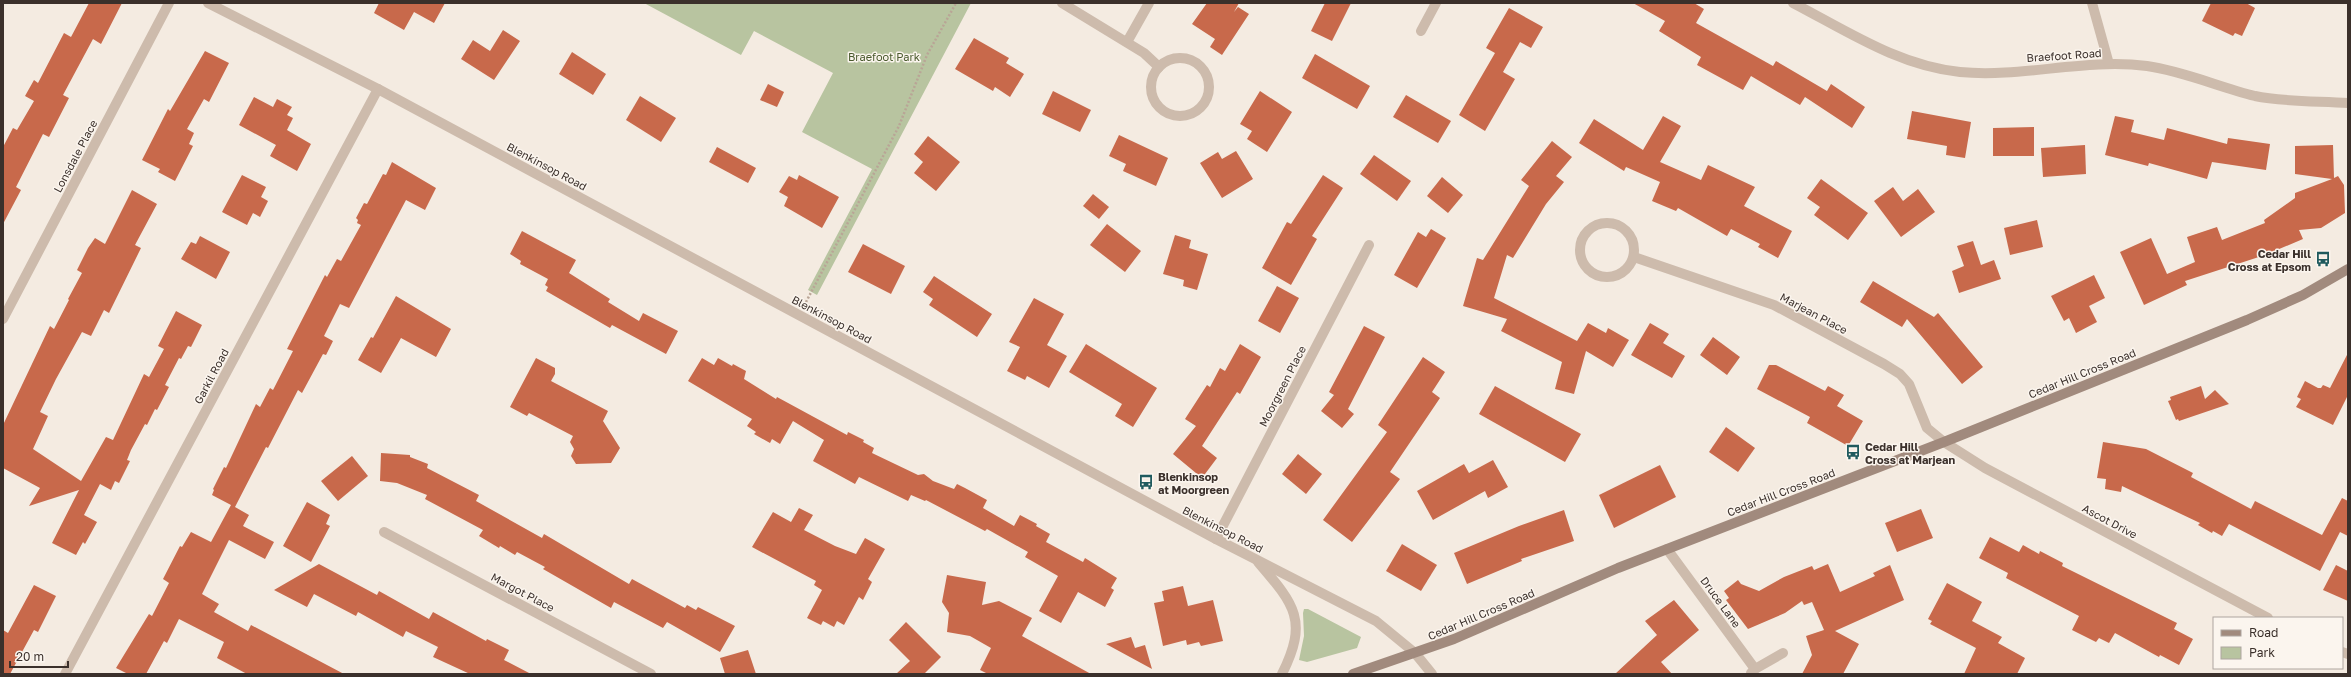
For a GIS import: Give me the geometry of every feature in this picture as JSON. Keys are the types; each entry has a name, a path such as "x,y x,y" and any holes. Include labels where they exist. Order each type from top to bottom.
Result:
{"main road":[{"name":"Cedar Hill Cross Road","path":"1353,674 1454,639 1667,549 1944,442 2247,320 2303,295 2348,269"}],"street":[{"name":"Lonsdale Place","path":"3,319 169,3"},
{"name":"Blenkinsop Road","path":"208,3 378,89 1216,540 1256,559 1376,622 1414,653 1432,674"},
{"path":"1062,3 1144,53 1159,67"},
{"path":"1127,42 1149,3"},
{"path":"1421,31 1436,3"},
{"name":"Braefoot Road","path":"1794,3 1896,56 1931,68 1961,72 1986,72 2110,64 2147,66 2256,96 2348,102"},
{"path":"2092,3 2110,64"},
{"path":"1177,58 1196,62 1204,69 1208,78 1209,93 1202,106 1195,113 1186,116 1172,115 1160,109 1153,97 1151,84 1159,67 1167,61 1177,58"},
{"name":"Garkil Road","path":"65,674 378,89"},
{"path":"1606,222 1614,223 1622,227 1633,240 1634,257 1623,272 1615,276 1605,277 1588,270 1583,262 1581,244 1590,229 1606,222"},
{"name":"Moorgreen Place","path":"1216,540 1369,244"},
{"name":"Marjean Place","path":"1634,257 1774,305 1884,364 1900,374 1909,384 1927,428 1944,442"},
{"name":"Ascot Drive","path":"1944,442 1985,468 2266,617"},
{"name":"Margot Place","path":"384,532 651,674"},
{"name":"Druce Lane","path":"1667,549 1753,671 1783,653"},
{"path":"1256,559 1285,594 1291,603 1294,615 1296,626 1294,646 1282,674"}],"path":[{"path":"799,315 899,126 927,55 956,3"}],"green space":[{"name":"Braefoot Park","path":"644,3 971,3 817,295 808,290 872,169 802,132 833,73 754,31 741,55"},
{"path":"1304,609 1308,609 1361,637 1357,648 1307,662 1299,660 1304,636"}],"building":[{"path":"89,3 122,3 101,44 93,39 63,95 69,98 49,137 43,134 16,187 21,190 3,224 3,147 13,128 17,130 34,101 25,96 34,80 38,83 64,33 71,37"},
{"path":"379,3 445,3 434,23 414,12 404,30 374,13"},
{"path":"1207,3 1239,3 1234,12 1238,7 1249,14 1222,55 1210,47 1215,39 1192,24"},
{"path":"1325,3 1351,3 1332,41 1311,31"},
{"path":"1633,3 1694,3 1704,9 1696,23 1773,66 1776,61 1827,91 1831,84 1865,107 1852,128 1805,97 1800,105 1751,76 1743,90 1697,65 1701,57 1659,31 1665,21"},
{"path":"2211,3 2246,3 2255,8 2242,36 2235,33 2233,36 2202,21"},
{"path":"1509,8 1543,27 1531,48 1520,42 1503,72 1515,79 1485,131 1459,115 1495,53 1486,48"},
{"path":"503,30 520,41 494,80 461,59 473,40 490,51"},
{"path":"974,38 1009,58 1006,63 1024,74 1010,97 995,87 993,91 955,69"},
{"path":"205,51 229,63 209,102 204,99 187,129 194,133 189,144 193,146 175,181 158,172 160,169 142,160 168,109 170,111"},
{"path":"572,52 606,74 593,95 559,74"},
{"path":"1315,54 1370,86 1357,109 1302,78"},
{"path":"768,84 784,92 777,107 760,100"},
{"path":"1053,91 1091,110 1080,132 1042,114"},
{"path":"1260,91 1292,112 1267,152 1247,139 1252,131 1240,124"},
{"path":"1406,95 1451,121 1438,143 1393,117"},
{"path":"640,96 676,118 661,142 626,120"},
{"path":"254,97 273,107 277,99 292,107 287,115 293,118 287,130 311,144 297,171 270,156 276,145 239,125"},
{"path":"1912,111 1971,122 1965,158 1946,155 1947,146 1907,139"},
{"path":"1663,116 1681,126 1660,162 1701,180 1708,165 1755,187 1744,206 1792,231 1778,258 1758,247 1760,244 1731,229 1727,236 1678,208 1676,211 1652,201 1660,182 1626,167 1624,171 1579,143 1594,119 1643,150"},
{"path":"2115,116 2134,120 2131,132 2164,140 2167,128 2227,144 2228,138 2270,144 2266,170 2212,162 2207,179 2149,163 2148,166 2105,155"},
{"path":"2034,127 2034,156 1993,156 1993,128"},
{"path":"1119,135 1168,158 1156,186 1123,171 1126,164 1109,156"},
{"path":"928,136 960,162 936,191 914,173 923,162 914,154"},
{"path":"1552,141 1572,157 1556,176 1564,182 1546,204 1513,258 1507,255 1494,298 1577,341 1588,323 1606,333 1608,328 1629,340 1613,367 1586,351 1574,394 1555,389 1562,362 1501,331 1507,319 1463,306 1477,258 1483,260 1529,186 1521,180"},
{"path":"2085,145 2086,174 2043,177 2041,148"},
{"path":"2333,145 2334,178 2338,176 2344,185 2345,213 2321,228 2299,230 2303,239 2265,255 2185,281 2187,285 2144,305 2120,252 2151,238 2167,274 2195,262 2187,237 2217,227 2222,240 2265,223 2264,220 2295,198 2295,193 2332,179 2295,174 2295,146"},
{"path":"717,147 756,168 748,183 709,162"},
{"path":"1236,151 1253,179 1222,198 1200,163 1218,152 1222,159"},
{"path":"1374,155 1411,181 1397,201 1360,174"},
{"path":"392,162 436,188 425,210 406,200 349,308 340,304 324,336 333,341 326,355 323,354 302,393 298,390 235,507 249,515 243,526 274,542 265,559 229,540 202,594 219,604 214,612 248,631 251,625 344,674 247,674 217,658 224,642 179,619 167,643 164,641 146,674 128,674 116,668 149,614 152,616 169,583 163,579 180,546 182,547 191,532 211,542 231,505 212,495 213,489 224,467 226,468 256,404 260,407 270,388 273,390 293,351 287,349 325,275 327,277 337,259 341,261 361,225 357,223 358,220 356,218 364,203 367,204 383,174 386,175"},
{"path":"242,175 266,187 261,197 268,201 260,217 253,213 247,225 222,212"},
{"path":"799,175 839,197 822,228 784,206 788,197 779,192 789,176 797,180"},
{"path":"1323,175 1343,188 1312,236 1317,239 1291,285 1262,268 1287,222 1291,224"},
{"path":"1442,177 1463,195 1448,213 1427,196"},
{"path":"1821,179 1868,213 1848,240 1814,215 1820,207 1807,198"},
{"path":"1893,187 1903,201 1918,189 1935,212 1901,237 1874,201"},
{"path":"132,190 157,204 135,245 141,248 109,313 104,310 91,336 82,332 56,379 40,412 48,416 33,449 81,481 106,437 113,440 144,374 149,377 164,349 158,346 176,311 202,325 191,347 188,346 181,359 179,358 165,385 169,387 157,410 155,409 147,425 145,424 131,450 127,460 130,461 119,483 115,481 111,490 100,484 84,515 97,522 85,544 83,542 76,555 52,543 79,490 29,506 40,488 3,468 3,425 50,326 54,329 82,273 77,270 88,248 95,238 105,244"},
{"path":"1093,194 1109,207 1099,219 1083,206"},
{"path":"2037,220 2043,247 2010,255 2004,228"},
{"path":"1107,224 1141,251 1125,272 1090,245"},
{"path":"1431,229 1446,238 1417,288 1394,275 1418,232 1426,237"},
{"path":"522,231 576,260 569,273 610,299 608,302 639,321 643,313 678,331 666,354 612,325 610,328 546,291 548,287 545,285 548,279 520,264 521,261 510,254"},
{"path":"1175,235 1191,240 1189,248 1208,254 1197,290 1183,286 1184,280 1163,274"},
{"path":"200,236 230,252 216,279 181,259 191,242 196,244"},
{"path":"1973,241 1981,265 1994,260 2001,279 1959,293 1952,271 1964,266 1957,246"},
{"path":"863,244 905,266 891,294 848,272"},
{"path":"2094,275 2105,298 2089,306 2097,322 2076,333 2069,318 2064,321 2051,296"},
{"path":"934,276 992,314 977,337 929,305 933,299 923,292"},
{"path":"1873,281 1934,317 1938,313 1983,367 1962,384 1907,319 1902,327 1860,302"},
{"path":"1277,286 1299,298 1280,333 1258,321"},
{"path":"396,296 451,329 436,357 401,338 381,373 358,360 371,337 373,338"},
{"path":"1034,298 1064,314 1047,345 1067,356 1049,388 1027,376 1025,380 1007,371 1020,347 1009,342"},
{"path":"1650,323 1669,334 1663,343 1685,356 1672,378 1631,355"},
{"path":"1364,326 1385,337 1348,409 1354,414 1342,428 1321,411 1334,395 1329,392"},
{"path":"1713,337 1740,357 1727,375 1700,355"},
{"path":"1086,344 1157,388 1133,427 1115,416 1122,404 1069,372"},
{"path":"1240,344 1261,357 1240,394 1237,392 1202,446 1217,458 1202,478 1173,454 1196,426 1185,419 1207,385 1210,387 1220,368 1225,371"},
{"path":"2348,353 2348,395 2333,425 2296,407 2301,399 2297,397 2305,381 2318,388 2321,388 2323,385 2330,388"},
{"path":"1423,357 1445,372 1432,392 1440,398 1390,472 1400,479 1352,542 1323,520 1387,432 1378,425"},
{"path":"536,358 555,368 555,374 551,381 608,411 603,421 620,448 611,463 576,464 571,456 574,449 570,442 573,436 529,413 527,416 510,407"},
{"path":"702,358 714,365 718,358 732,366 733,364 746,371 744,379 776,399 777,397 847,435 848,432 864,440 863,442 874,448 872,453 918,475 924,474 933,481 954,489 957,484 965,488 987,500 983,508 1014,526 1020,515 1037,524 1036,526 1050,534 1046,542 1083,562 1085,558 1117,578 1111,588 1114,590 1105,607 1078,592 1061,623 1039,611 1058,576 1025,557 1028,552 987,529 985,531 926,500 925,501 911,495 908,501 859,477 855,484 813,461 824,440 793,421 780,444 772,439 770,443 754,434 756,432 747,426 752,419 688,381"},
{"path":"1769,365 1776,365 1825,391 1828,386 1844,395 1837,406 1863,421 1848,446 1807,423 1810,417 1757,389"},
{"path":"1495,386 1581,434 1565,462 1479,414"},
{"path":"2201,386 2205,399 2215,390 2229,404 2179,421 2178,419 2176,420 2168,401 2171,400 2170,397"},
{"path":"1726,427 1755,448 1738,472 1709,452"},
{"path":"2103,442 2146,449 2193,473 2191,477 2251,509 2255,501 2322,535 2342,498 2348,501 2348,536 2340,532 2320,571 2229,524 2222,536 2213,531 2212,533 2198,525 2200,523 2122,486 2121,492 2105,489 2106,479 2097,478"},
{"path":"381,453 410,455 410,457 428,464 427,468 479,495 476,501 542,538 544,534 629,584 632,579 685,608 687,605 696,610 698,607 735,626 720,652 667,622 663,628 614,602 611,608 543,569 545,567 517,552 515,555 500,546 499,548 479,536 483,530 425,499 427,495 397,483 380,481"},
{"path":"1298,454 1322,474 1306,494 1282,474"},
{"path":"352,456 368,476 338,501 321,481"},
{"path":"1493,460 1508,487 1488,498 1485,491 1433,520 1417,491 1464,464 1469,473"},
{"path":"1660,465 1676,497 1614,528 1599,495"},
{"path":"307,502 330,515 326,524 330,526 311,562 283,546"},
{"path":"799,508 813,515 804,530 835,546 856,554 865,538 885,549 868,579 872,582 863,600 859,597 844,625 837,621 834,627 823,621 821,625 807,618 822,590 814,585 816,581 752,547 773,512 791,522"},
{"path":"1921,509 1933,538 1897,552 1885,523"},
{"path":"1564,510 1574,541 1521,559 1522,561 1467,584 1454,553 1519,526"},
{"path":"1990,537 2019,552 2023,545 2039,554 2040,551 2063,563 2062,566 2177,623 2174,629 2193,639 2179,665 2160,655 2159,657 2115,633 2109,643 2099,638 2096,642 2072,630 2079,616 2006,578 2008,573 1979,558"},
{"path":"1402,544 1437,565 1421,591 1386,571"},
{"path":"319,564 377,595 379,591 429,619 433,612 486,641 487,639 509,650 504,660 531,674 470,674 433,657 438,647 406,631 403,637 358,612 356,616 314,594 307,607 274,590"},
{"path":"1828,564 1840,592 1875,576 1873,573 1890,565 1904,600 1835,631 1859,644 1843,674 1802,674 1812,655 1806,636 1824,630 1812,602 1804,605 1802,601 1785,613 1748,629 1726,600 1729,598 1724,591 1738,580 1741,584 1759,591 1784,577 1812,566 1814,570"},
{"path":"2336,565 2348,571 2348,601 2323,590"},
{"path":"947,575 986,582 982,605 999,601 1032,618 1022,636 1091,674 988,674 980,670 991,648 970,636 947,632 949,613 942,602"},
{"path":"1947,583 1982,602 1972,621 2002,637 1998,643 2025,658 2017,674 1964,674 1976,648 1930,624 1932,621 1928,619"},
{"path":"34,585 56,596 38,632 34,630 10,674 3,674 3,630 8,633"},
{"path":"1183,586 1188,606 1213,600 1223,641 1201,646 1199,642 1187,645 1186,640 1163,646 1154,603 1164,601 1162,591"},
{"path":"1674,600 1699,630 1661,662 1672,674 1615,674 1657,635 1645,621"},
{"path":"906,622 941,657 924,674 896,674 910,661 889,640"},
{"path":"1131,637 1135,648 1145,645 1152,669 1106,644"},
{"path":"748,650 756,674 725,674 720,658"}],"place":[{"name":"Cedar Hill Cross at Epsom","path":"2323,259"},
{"name":"Cedar Hill Cross at Marjean","path":"1853,452"},
{"name":"Blenkinsop at Moorgreen","path":"1146,482"}]}
